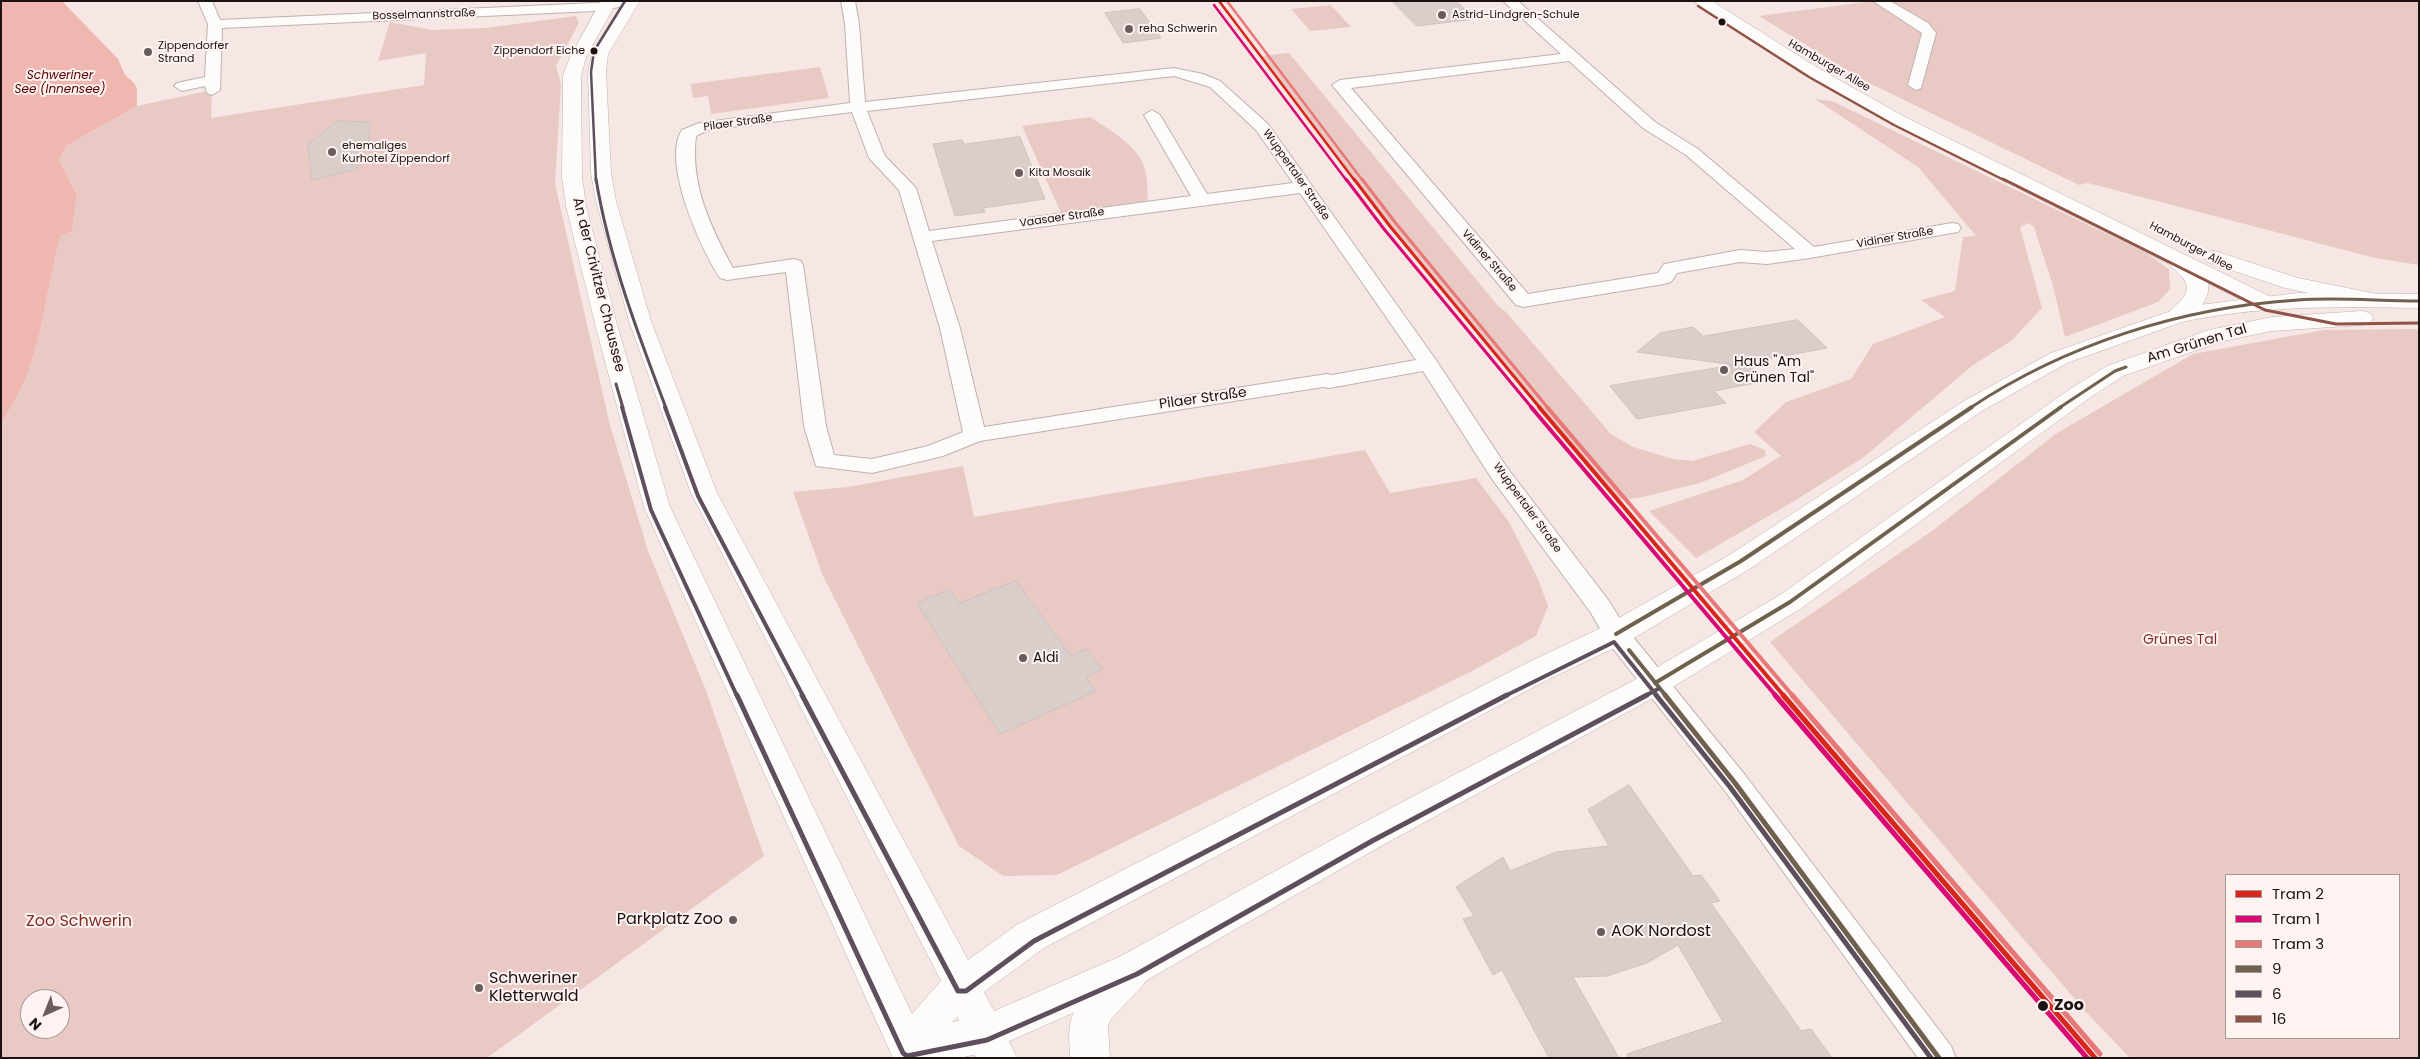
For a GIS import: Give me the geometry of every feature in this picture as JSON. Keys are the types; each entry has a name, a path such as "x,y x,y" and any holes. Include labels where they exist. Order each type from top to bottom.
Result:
{"main road":[{"name":"Hamburger Allee","path":"1702,1 1812,72 1897,120 2169,254 2238,291 2263,315"},
{"name":"Hamburger Allee","path":"1722,1 1830,69 1892,102 2122,212"},
{"name":"An der Crivitzer Chaussee","path":"620,2 600,54 596,72 601,173 606,202 640,322 704,493 934,928 991,1046"},
{"name":"An der Crivitzer Chaussee","path":"620,2 578,57 572,76 572,177 576,206 607,328 657,507 910,1054"},
{"name":"Hamburger Allee","path":"2263,315 2263,292 2249,279 2207,253 2293,283 2374,300"},
{"path":"2169,254 2195,276 2199,286 2198,294 2189,306 2176,317"},
{"name":"Am Grünen Tal","path":"910,1054 991,1046 1369,836 1655,683 1790,602 2072,399 2115,371 2208,338 2298,300 2419,301"},
{"name":"Am Grünen Tal","path":"910,1054 938,1010 962,986 1031,936 1531,675 1616,634 1741,561 1973,406 2058,358 2176,317 2263,315 2338,318 2419,318"},
{"path":"1090,1058 1089,1025 1097,1007 1134,968"}],"street":[{"path":"182,86 212,85 215,24 205,1"},
{"path":"848,1 852,24 858,107 877,158 907,188 950,328 975,435"},
{"path":"1510,1 1649,125 1692,152 1810,252"},
{"path":"1880,1 1923,26 1929,33 1916,84"},
{"name":"Bosselmannstraße","path":"215,24 511,12 620,2"},
{"name":"Vidiner Straße","path":"1570,56 1340,85 1523,301 1664,278 1670,268 1740,256 1767,258 1952,228"},
{"name":"Wuppertaler Straße","path":"858,107 1174,72 1198,77 1215,84 1262,127 1429,364 1500,474 1600,607 1616,634 1736,782 1939,1058"},
{"name":"Pilaer Straße","path":"858,107 705,126 688,133 684,152 692,202 710,244 727,274 794,265 815,426 824,461 872,466 935,451 975,435 1326,380 1329,382 1429,364"},
{"path":"1152,114 1202,200"},
{"name":"Vaasaer Straße","path":"923,237 1303,186"}],"green space":[{"path":"1874,1 2419,1 2419,265 2375,258 2088,183 2079,185 1863,80 1759,16"},
{"path":"1331,5 1351,27 1310,31 1291,9"},
{"name":"Zoo Schwerin","path":"576,16 579,23 556,66 561,84 555,184 610,425 648,551 705,688 764,856 487,1058 1,1058 1,424 25,380 37,345 61,234 72,231 77,195 59,160 66,146 137,106 212,90 211,118 424,85 426,53 378,61 390,22 432,30 485,28"},
{"path":"1289,53 1498,306 1506,312 1611,434 1633,447 1673,459 1692,461 1750,444 1765,450 1766,456 1700,483 1638,498 1616,500 1389,225 1261,56"},
{"path":"820,67 829,98 711,114 708,96 693,98 691,84"},
{"path":"1815,99 1832,101 2144,252 2169,269 2170,289 2158,302 2065,337 2053,286 2034,227 2029,223 2020,227 2042,308 2011,341 1973,365 1864,457 1791,503 1696,558 1649,511 1743,480 1781,456 1754,432 1786,402 1851,379 1873,344 1945,317 1921,300 1955,291 1963,237 1976,236 1918,167"},
{"path":"1090,117 1116,134 1139,156 1146,174 1148,201 1061,213 1022,126"},
{"name":"Grünes Tal","path":"2419,329 2419,1058 2130,1058 2085,1011 1770,642 1932,531 2057,433 2193,354 2324,330"},
{"path":"1365,450 1390,493 1476,478 1509,522 1538,579 1548,606 1536,636 1472,671 1057,875 1003,876 959,846 823,576 793,492 848,487 963,466 974,517"}],"water":[{"name":"Schweriner See (Innensee)","path":"1,1 62,1 118,59 125,75 137,88 137,106 66,146 59,160 77,195 72,231 61,235 37,345 25,380 1,424"}],"building":[{"name":"Astrid-Lindgren-Schule","path":"1392,1 1456,1 1475,19 1417,26"},
{"name":"reha Schwerin","path":"1140,9 1161,38 1123,43 1105,13"},
{"name":"ehemaliges Kurhotel Zippendorf","path":"337,121 370,122 369,146 358,150 358,169 312,180 308,145"},
{"name":"Kita Mosaik","path":"1020,137 1045,199 983,208 985,212 955,216 933,144 962,140 964,144"},
{"path":"1798,320 1827,348 1735,365 1637,352 1660,333 1693,327 1703,336"},
{"path":"1747,363 1766,381 1714,391 1726,403 1637,419 1610,386"},
{"name":"Aldi","path":"1016,581 1071,656 1087,649 1102,670 1086,677 1096,691 1000,734 917,603 950,589 959,603"},
{"name":"AOK Nordost","path":"1629,785 1693,876 1701,875 1720,901 1711,903 1801,1031 1811,1029 1832,1058 1628,1058 1627,1054 1723,1022 1678,945 1647,963 1607,976 1573,977 1619,1058 1549,1058 1502,970 1493,975 1463,919 1474,916 1456,887 1503,857 1510,871 1556,852 1609,846 1588,810"}],"tram line":[{"name":"2","path":"1219,1 1389,225 1616,500 2095,1058"},
{"name":"3","path":"1227,1 1394,221 1621,496 2100,1054"},
{"name":"1","path":"1214,5 1384,229 1611,504 2087,1058"}],"transit line":[{"name":"6","path":"625,1 594,51 591,72 595,174 600,203 634,323 698,496 958,991 966,991 1034,941 1543,676 1614,642 1730,787 1931,1058"},
{"name":"16","path":"1698,6 1809,77 1894,125 2265,310 2336,324 2419,323"},
{"name":"9","path":"1616,634 1741,561 1973,406 2059,358 2176,317 2199,312 2298,300 2419,301"},
{"name":"9","path":"1655,683 1790,602 2079,394 2115,371 2126,367"},
{"name":"6","path":"616,384 651,510 903,1053 907,1056 987,1040 1137,974 1372,841 1658,689"},
{"name":"9","path":"1629,650 1735,783 1939,1058"}],"place":[{"name":"Astrid-Lindgren-Schule","path":"1442,15"},
{"name":"reha Schwerin","path":"1129,29"},
{"name":"Zippendorf Eiche","path":"594,51"},
{"name":"Zippendorfer Strand","path":"148,52"},
{"name":"ehemaliges Kurhotel Zippendorf","path":"332,152"},
{"name":"Kita Mosaik","path":"1019,173"},
{"name":"Haus \"Am Grünen Tal\"","path":"1724,370"},
{"name":"Aldi","path":"1023,658"},
{"name":"Parkplatz Zoo","path":"733,920"},
{"name":"AOK Nordost","path":"1601,932"},
{"name":"Schweriner Kletterwald","path":"479,988"},
{"name":"Zoo","path":"2043,1006"}]}
